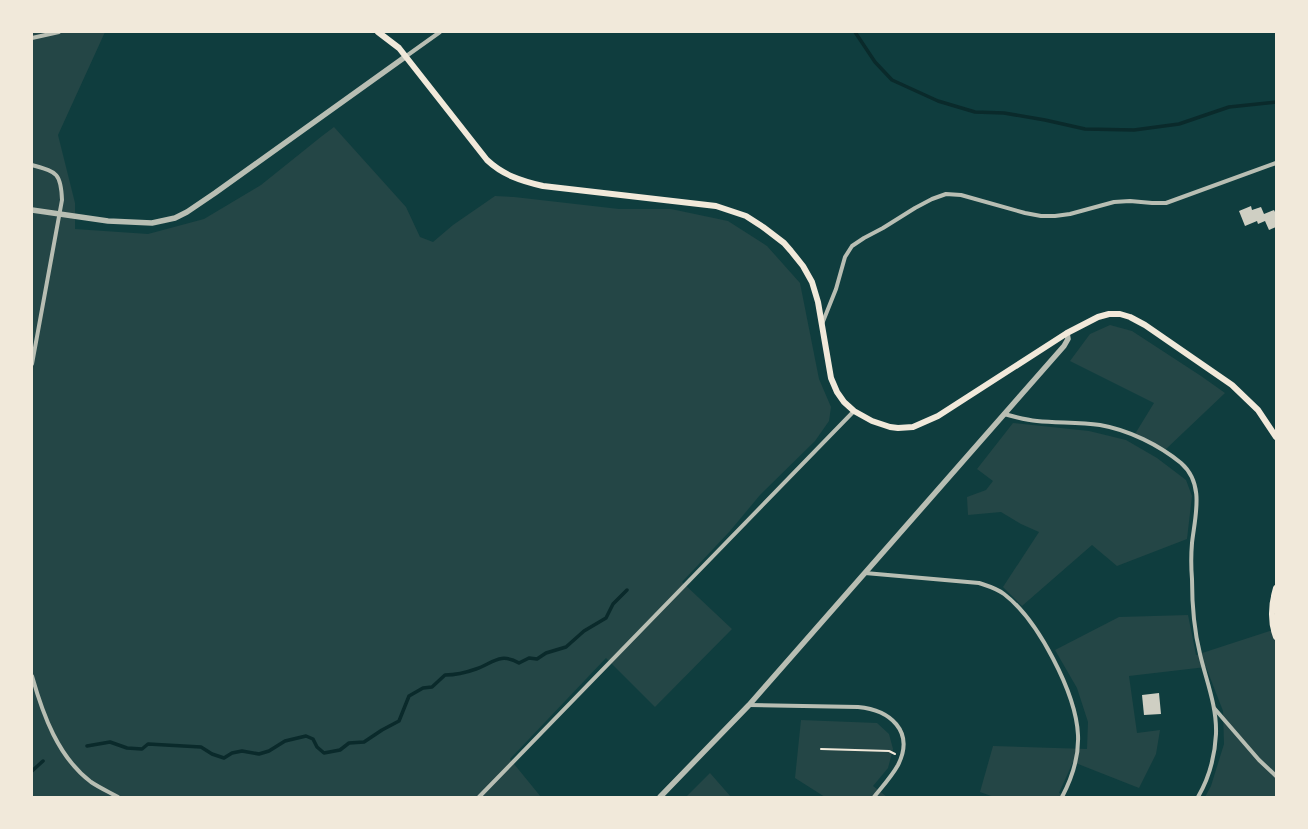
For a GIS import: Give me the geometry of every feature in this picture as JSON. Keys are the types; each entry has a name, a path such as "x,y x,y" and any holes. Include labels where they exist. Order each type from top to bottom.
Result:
{"main road":[{"path":"378,32 394,44 494,167 509,176 518,180 542,186 716,206 746,216 764,227 784,243 802,266 815,290 832,384 844,402 854,411 872,421 890,427 904,428 920,424 946,411 1067,333 1092,319 1109,314 1125,315 1135,319 1232,385 1258,410 1276,437"},
{"path":"1276,588 1271,616 1276,637"}],"street":[{"path":"32,38 59,32"},
{"path":"32,210 108,221 139,223 157,222 175,218 187,212 215,193 440,32"},
{"path":"822,324 836,289 845,257 852,246 938,196 952,194 961,195 1032,214 1055,216 1070,214 1114,202 1130,200 1152,203 1166,202 1276,163"},
{"path":"32,165 50,170 58,176 62,192 62,205 32,364"},
{"path":"660,797 749,705 865,573 1064,346 1068,339 1067,333"},
{"path":"479,797 854,411"},
{"path":"1004,414 1037,421 1100,425 1121,431 1154,445 1173,457 1183,464 1193,479 1198,498 1192,545 1193,611 1196,639 1216,717 1216,735 1213,757 1206,781 1198,797"},
{"path":"865,573 979,583 997,590 1014,604 1037,632 1053,658 1066,685 1075,717 1078,736 1075,763 1071,777 1062,797"},
{"path":"32,676 48,721 65,754 77,769 90,781 118,797"},
{"path":"749,705 868,708 879,711 893,721 900,730 903,740 900,758 898,765 874,797"},
{"path":"1214,707 1259,760 1276,776"}],"path":[{"path":"821,749 889,751 900,758"}],"shaded area":[{"path":"32,32 105,32 58,135 75,203 75,229 148,234 204,219 261,185 334,127 406,207 420,237 433,242 453,225 495,196 619,209 671,209 728,221 767,246 800,283 819,379 831,407 829,421 815,441 760,495 730,531 682,582 732,629 655,707 606,658 510,759 541,797 32,797"},
{"path":"1110,325 1132,331 1225,393 1166,449 1135,434 1154,403 1070,361 1090,334"},
{"path":"1013,423 1089,431 1126,440 1157,458 1186,480 1192,496 1187,539 1117,566 1092,545 1022,606 1003,587 1039,532 1021,524 1001,512 968,515 967,497 986,490 993,481 977,469"},
{"path":"1188,615 1196,655 1276,629 1276,797 1205,797 1211,786 1224,744 1223,711 1206,667 1129,676 1137,733 1160,730 1156,754 1139,788 1073,762 1059,793 1066,797 994,797 980,792 993,746 1087,749 1088,722 1077,688 1055,650 1119,617"},
{"path":"801,720 877,723 889,734 893,749 888,768 873,786 887,797 825,797 795,778"},
{"path":"710,773 731,797 686,797"}],"building":[{"path":"1251,206 1252,210 1261,207 1264,214 1274,210 1276,214 1276,227 1269,230 1265,221 1258,224 1257,221 1245,226 1239,211"},
{"path":"1159,693 1161,714 1144,715 1142,695"}],"waterway":[{"path":"855,32 875,62 892,80 938,101 975,112 1004,113 1085,129 1134,130 1179,124 1229,107 1276,102"},
{"path":"87,746 110,742 127,748 142,749 148,744 201,747 212,754 224,758 232,753 242,751 259,754 269,751 285,741 306,736 313,739 317,747 324,753 340,750 349,743 364,742 399,721 409,696 423,688 432,687 445,675 468,672 502,658 507,658 519,663 529,658 537,659 546,653 566,647 584,631 606,618 613,604 627,590"},
{"path":"32,771 43,761"}]}
